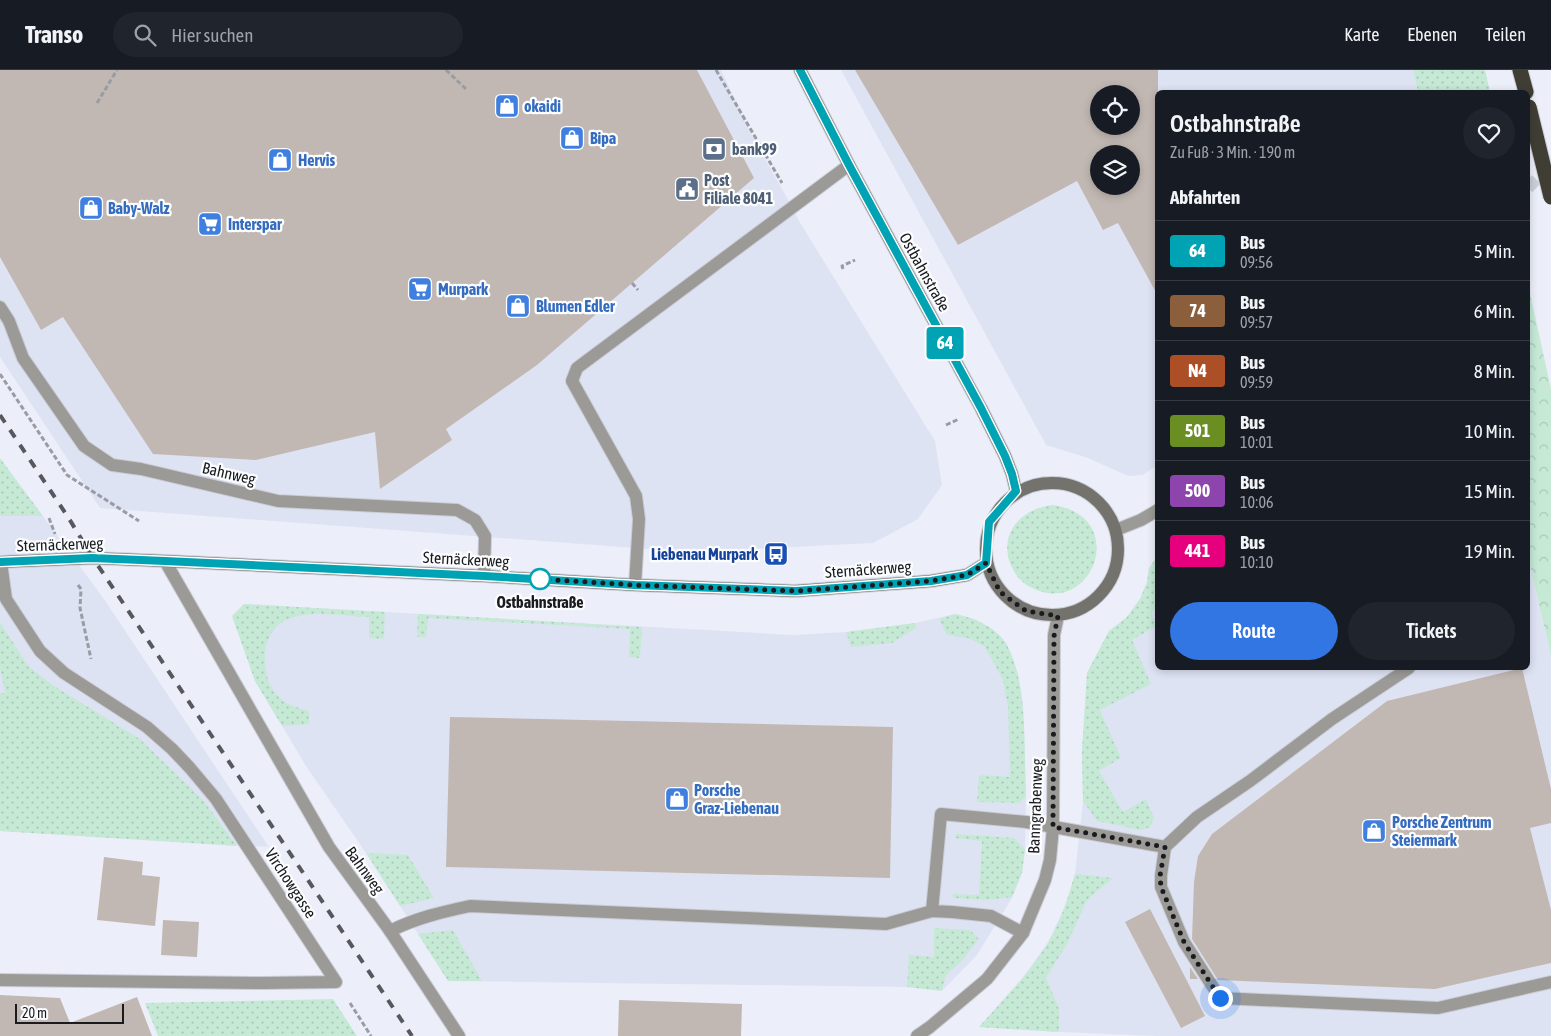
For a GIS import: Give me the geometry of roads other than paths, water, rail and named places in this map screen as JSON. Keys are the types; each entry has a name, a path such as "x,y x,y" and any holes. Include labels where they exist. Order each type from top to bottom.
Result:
{"highway":[{"path":"1520,70 1525,90"},
{"path":"1530,112 1551,197"}],"main road":[{"name":"Ostbahnstraße","path":"800,70 849,165 981,408 1005,456 1016,491"},
{"path":"1045,482 1076,486 1101,503 1116,530 1119,554 1114,576 1100,596 1081,610 1058,616 1026,611 1000,592 986,563 989,522 1016,491 1045,482"},
{"name":"Sternäckerweg","path":"0,562 65,559 165,561 635,585 796,591 931,581 967,575 986,563"}],"street":[{"path":"635,585 639,519 636,496 572,381 577,368 849,165"},
{"name":"Bahnweg","path":"0,307 9,321 23,358 84,446 112,465 141,469 278,501 458,510 475,520 485,536 484,576"},
{"path":"1116,530 1142,520 1155,512"},
{"name":"Bahnweg","path":"165,561 329,847 390,931 459,1036"},
{"name":"Virchowgasse","path":"0,562 6,599 40,651 64,673 147,727 172,749 211,793 336,982 0,980"},
{"name":"Banngrabenweg","path":"916,1036 930,1027 987,980 1023,933 1045,880 1050,860 1053,827 1054,636 1058,616"},
{"path":"1406,670 1332,719 1250,781 1196,817 1165,847 1160,876 1161,887 1184,942 1220,998 1438,1008 1551,982"},
{"path":"932,911 940,814 1026,822 1165,847"},
{"path":"390,931 410,921 470,906 886,924 932,911 991,916 1023,933"}],"tunnel":[{"path":"1530,186 1551,164"}],"railway":[{"path":"0,415 93,558 412,1036"}],"place":[{"name":"okaidi","path":"507,106"},
{"name":"Bipa","path":"572,138"},
{"name":"bank99","path":"714,149"},
{"name":"Hervis","path":"280,160"},
{"name":"Post Filiale 8041","path":"687,189"},
{"name":"Baby-Walz","path":"91,208"},
{"name":"Interspar","path":"210,224"},
{"name":"Murpark","path":"420,289"},
{"name":"Blumen Edler","path":"518,306"},
{"name":"Liebenau Murpark","path":"776,554"},
{"name":"Ostbahnstraße","path":"540,579"},
{"name":"Porsche Graz-Liebenau","path":"677,799"},
{"name":"Porsche Zentrum Steiermark","path":"1374,831"}]}
